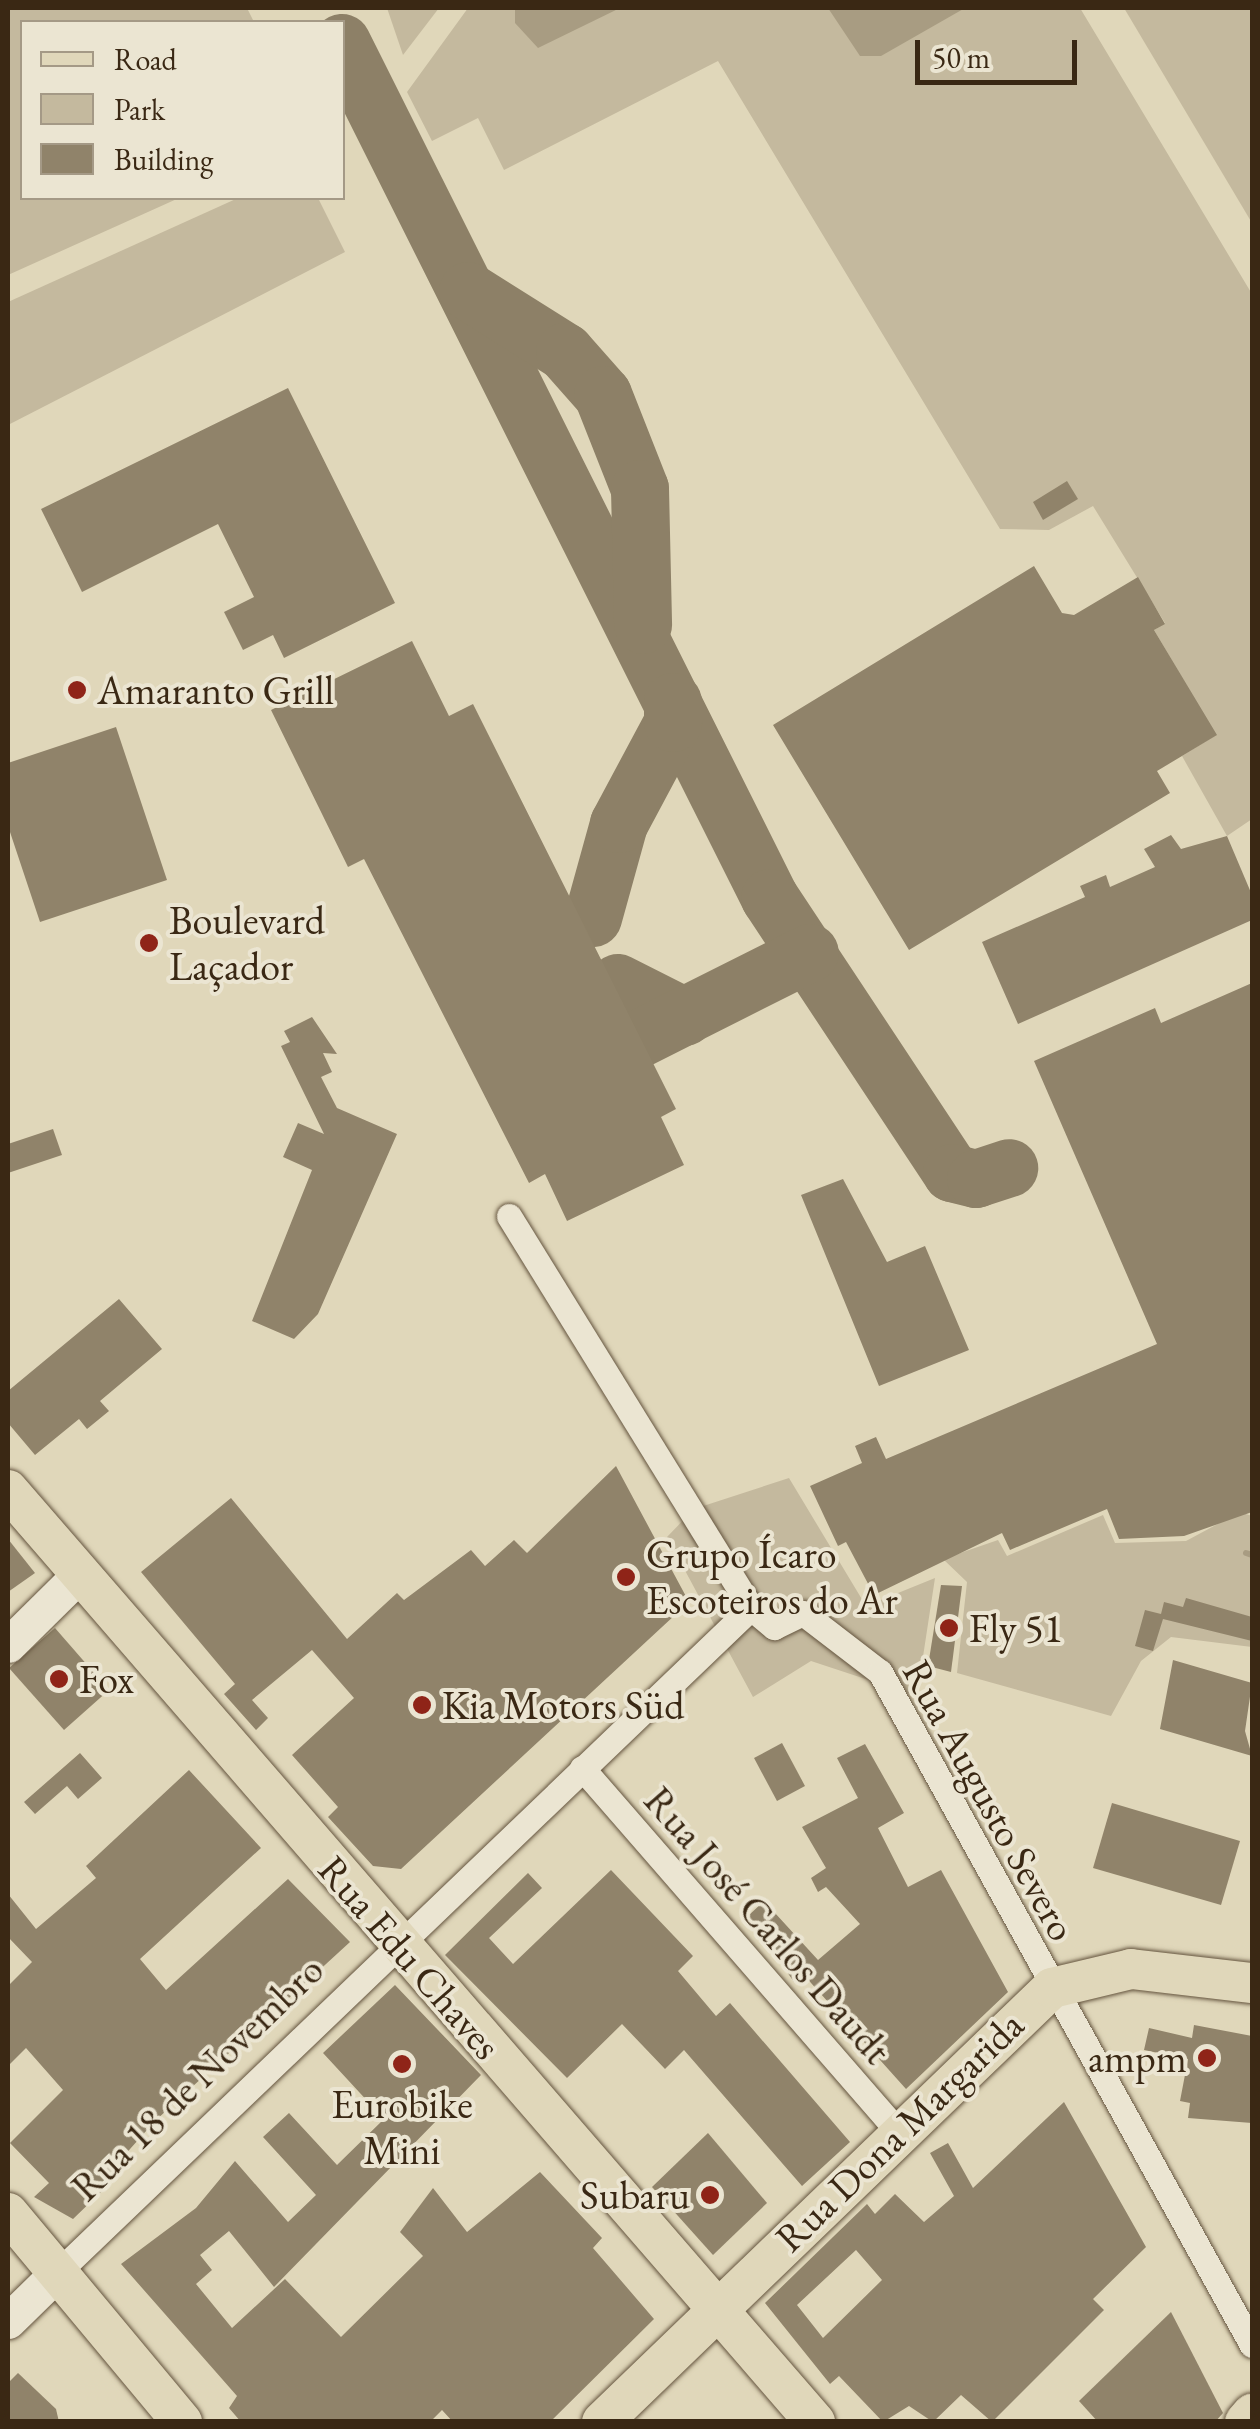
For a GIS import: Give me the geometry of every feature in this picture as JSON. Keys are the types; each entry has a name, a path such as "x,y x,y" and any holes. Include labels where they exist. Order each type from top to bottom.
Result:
{"main road":[{"name":"Rua Edu Chaves","path":"8,1490 815,2422"},
{"name":"Rua Dona Margarida","path":"602,2422 898,2131 1052,1988 1130,1969 1252,1983"},
{"path":"8,2212 182,2422"},
{"path":"1246,2422 1252,2414"}],"street":[{"path":"509,1216 751,1608"},
{"path":"8,1645 80,1574"},
{"name":"Rua 18 de Novembro","path":"8,2322 398,1943 751,1608"},
{"name":"Rua Augusto Severo","path":"751,1608 774,1627 803,1613 880,1672 1252,2346"},
{"name":"Rua José Carlos Daudt","path":"582,1768 898,2131"}],"green space":[{"path":"8,8 247,8 253,20 20,20 20,200 175,200 8,275"},
{"path":"387,8 439,8 403,55"},
{"path":"468,8 1080,8 1252,294 1252,819 1227,836 1182,756 1216,735 1154,630 1165,623 1093,506 1049,530 1000,529 718,61 504,170 478,118 432,141 407,92"},
{"path":"1124,8 1252,8 1252,223"},
{"path":"234,200 319,200 345,252 8,425 8,302"},
{"path":"789,1478 866,1606 935,1578 917,1696 811,1661 753,1697 667,1537 694,1509"},
{"path":"1240,1512 1252,1516 1252,1647 1171,1637 1141,1661 1111,1716 957,1673 967,1582 943,1559 998,1540 1007,1556 1103,1515 1115,1543 1186,1541"}],"shaded area":[{"path":"515,8 620,8 538,48 515,23"},
{"path":"828,8 965,8 881,56 860,56"}],"building":[{"path":"288,388 395,603 284,658 273,635 243,650 224,612 254,597 218,524 82,592 41,509"},
{"path":"1067,481 1078,499 1043,520 1033,502"},
{"path":"1034,566 1062,613 1074,615 1138,577 1165,624 1154,630 1217,735 1157,771 1170,793 909,950 773,725"},
{"path":"412,641 449,716 473,704 676,1109 661,1117 684,1165 567,1221 545,1174 529,1183 364,859 348,867 271,710"},
{"path":"116,727 167,880 40,922 8,826 8,763"},
{"path":"1171,835 1181,849 1227,836 1252,895 1252,920 1018,1024 982,942 1085,897 1080,886 1106,875 1110,887 1155,867 1144,849"},
{"path":"1252,983 1252,1512 1184,1536 1119,1539 1107,1509 1010,1550 1002,1533 874,1595 846,1542 838,1546 810,1486 862,1463 855,1446 876,1437 886,1459 1157,1344 1034,1061 1155,1008 1161,1023"},
{"path":"312,1017 337,1054 323,1053 332,1072 321,1077 337,1108 397,1134 318,1314 294,1339 252,1321 312,1170 283,1157 298,1123 324,1134 281,1046 290,1042 284,1031"},
{"path":"53,1129 62,1155 8,1173 8,1144"},
{"path":"843,1179 887,1262 925,1246 969,1350 879,1386 801,1195"},
{"path":"119,1299 162,1349 100,1401 109,1411 87,1429 79,1419 35,1455 8,1423 8,1391"},
{"path":"616,1466 689,1602 401,1869 373,1866 328,1817 338,1807 292,1755 354,1698 312,1650 252,1700 268,1718 256,1730 224,1694 235,1684 141,1572 231,1498 347,1639 397,1593 404,1600 471,1550 485,1566 514,1540 527,1553"},
{"path":"8,1539 35,1573 8,1592"},
{"path":"941,1585 962,1586 951,1672 928,1666"},
{"path":"1186,1598 1252,1617 1252,1641 1163,1619 1153,1651 1135,1646 1145,1610 1161,1614 1164,1602 1183,1607"},
{"name":"Fox","path":"55,1628 109,1690 64,1730 9,1668"},
{"path":"1173,1660 1252,1683 1245,1731 1252,1756 1160,1729"},
{"path":"782,1743 805,1786 777,1801 754,1758"},
{"path":"865,1744 904,1813 878,1828 908,1887 941,1870 1008,1992 906,2089 803,1974 794,1982 748,1916 764,1901 818,1960 860,1924 826,1887 818,1892 811,1878 826,1868 802,1827 858,1798 837,1758"},
{"path":"80,1753 102,1778 78,1799 67,1786 35,1814 24,1802"},
{"path":"189,1770 261,1848 140,1959 166,1990 288,1879 350,1942 155,2121 122,2158 129,2165 73,2219 34,2197 49,2183 10,2143 63,2090 26,2048 8,2066 8,1986 32,1962 8,1937 8,1894 36,1929 96,1878 86,1866"},
{"path":"1112,1803 1240,1841 1221,1905 1093,1868"},
{"path":"611,1870 693,1956 678,1971 716,2016 730,2003 850,2142 802,2186 684,2050 665,2069 622,2024 567,2078 445,1955 528,1873 542,1888 489,1938 513,1964"},
{"path":"395,1985 481,2075 274,2287 229,2231 200,2255 212,2270 196,2284 232,2328 285,2279 341,2337 423,2256 400,2232 433,2188 467,2232 540,2172 602,2238 593,2248 654,2319 550,2422 453,2422 442,2410 430,2422 241,2422 229,2408 237,2396 121,2264 196,2208 235,2161 288,2222 316,2195 263,2137 289,2113 337,2165 384,2119 323,2053"},
{"path":"1194,2025 1252,2036 1252,2123 1188,2118 1190,2103 1180,2101 1188,2059 1144,2050 1149,2028 1192,2038"},
{"path":"1064,2102 1146,2247 1093,2299 1104,2310 992,2422 961,2395 933,2422 909,2406 883,2422 839,2376 830,2384 765,2303 867,2204 875,2214 895,2194 924,2222 954,2196 930,2153 948,2143 973,2188","holes":["856,2250 882,2280 823,2338 797,2305"]},
{"name":"Subaru","path":"708,2133 767,2203 713,2255 652,2187"},
{"path":"1171,2312 1223,2413 1215,2422 1098,2422 1079,2401"},
{"path":"18,2373 56,2409 59,2422 8,2422 8,2383"}],"waterway":[{"path":"1246,1553 1252,1555"}],"taxiway":[{"path":"345,49 770,898 952,1173 976,1179 1009,1168"},
{"path":"468,291 565,352 603,395 640,489 643,625"},
{"path":"593,918 619,824 673,723 673,702"},
{"path":"633,1042 810,953"},
{"path":"618,983 685,1017"}],"place":[{"name":"Amaranto Grill","path":"77,690"},
{"name":"Boulevard Laçador","path":"149,943"},
{"name":"Grupo Ícaro Escoteiros do Ar","path":"626,1577"},
{"name":"Fly 51","path":"949,1628"},
{"name":"Fox","path":"59,1679"},
{"name":"Kia Motors Süd","path":"422,1705"},
{"name":"ampm","path":"1207,2058"},
{"name":"Eurobike Mini","path":"402,2064"},
{"name":"Subaru","path":"710,2195"}]}
